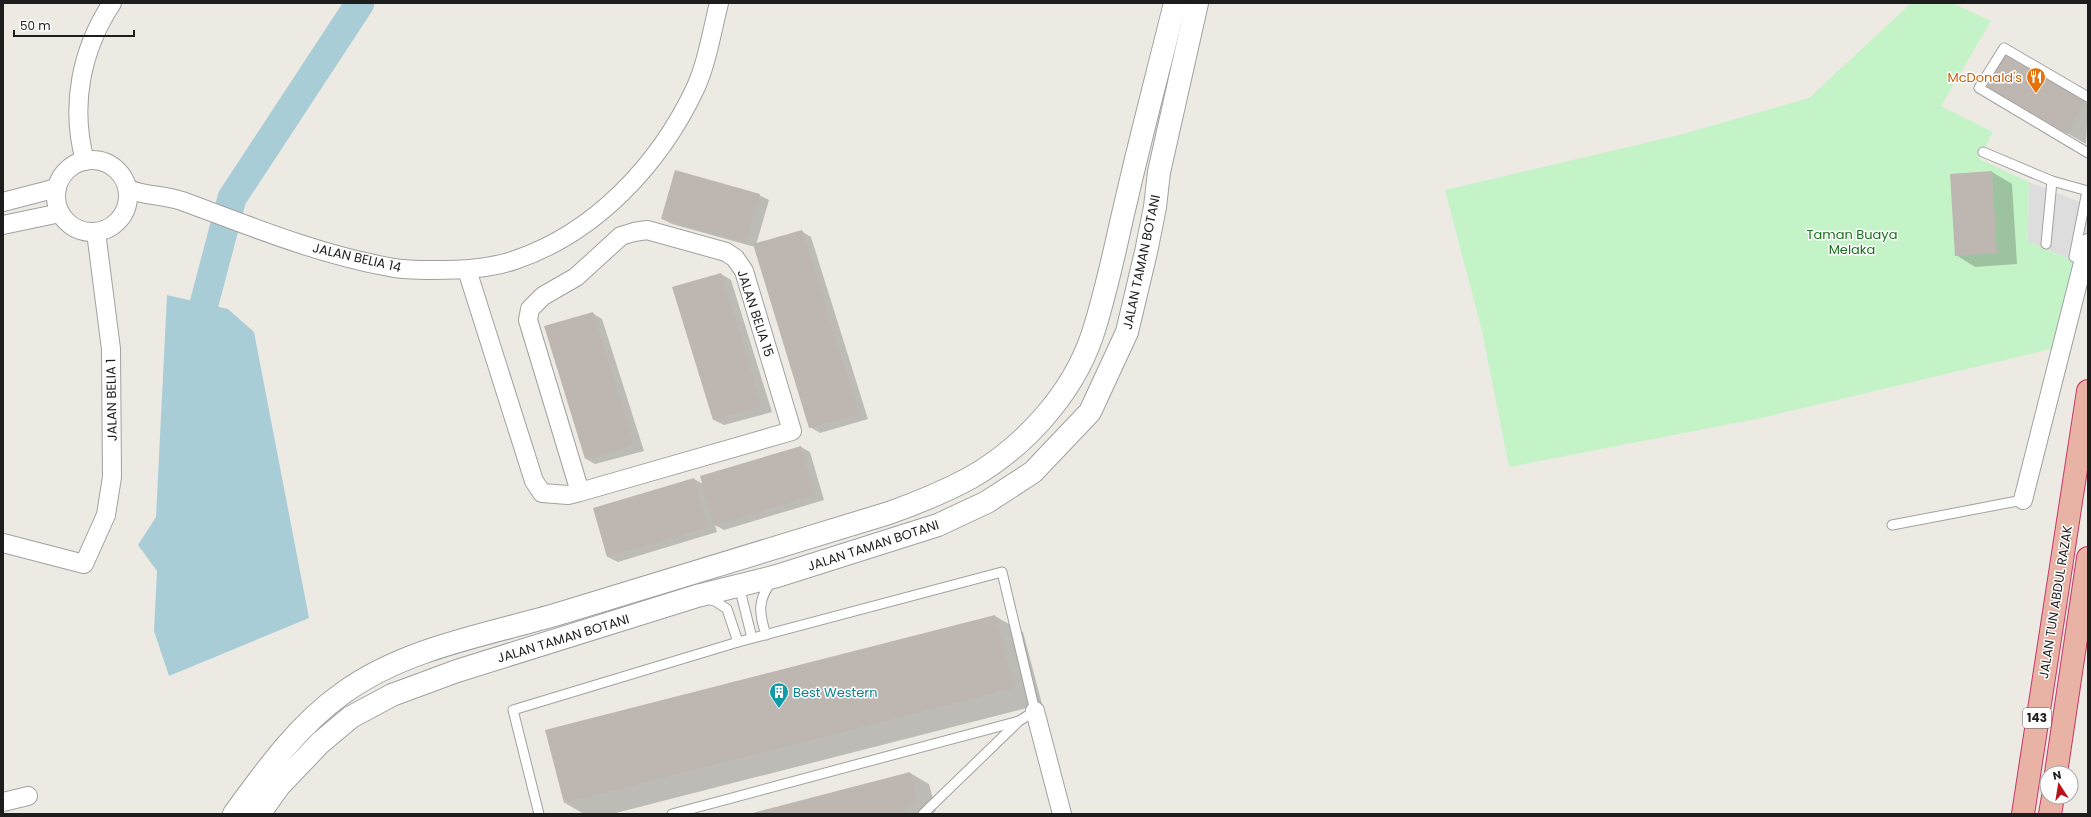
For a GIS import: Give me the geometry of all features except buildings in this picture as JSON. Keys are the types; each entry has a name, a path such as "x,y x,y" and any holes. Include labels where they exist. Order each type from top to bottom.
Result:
{"highway":[{"name":"JALAN TUN ABDUL RAZAK","path":"2023,814 2088,391"},
{"name":"JALAN TUN ABDUL RAZAK","path":"2057,765 2088,558"}],"street":[{"path":"85,161 79,138 78,117 81,75 92,37 112,3"},
{"name":"JALAN BELIA 14","path":"128,189 180,200 269,235 390,268 467,270 514,260 558,241 580,228 645,168 668,137 696,88 719,3"},
{"name":"JALAN TAMAN BOTANI","path":"234,814 278,756 299,732 326,706 366,678 394,664 425,652 689,575 890,513 921,501 970,478 1013,447 1042,419 1068,383 1080,363 1092,337 1175,3"},
{"name":"JALAN TAMAN BOTANI","path":"259,814 279,786 320,743 351,717 392,695 456,671 697,596 777,576 938,525 986,502 1033,472 1090,412 1127,332 1148,245 1155,207 1159,172 1197,3"},
{"path":"96,160 107,163 116,169 124,178 128,189 128,200 125,212 118,222 108,228 96,232 75,228 66,221 60,212 57,200 57,188 67,170 85,161 96,160"},
{"path":"3,202 57,188"},
{"path":"3,225 60,212"},
{"name":"JALAN BELIA 15","path":"467,270 534,481 542,492 568,495 580,492 792,432 744,271 735,258 726,252 647,230 634,232 621,236 576,278 543,296 530,309 528,320 580,492"},
{"name":"JALAN BELIA 1","path":"3,543 84,564 106,515 112,477 111,349 96,232"},
{"path":"2023,500 2088,243"},
{"path":"689,575 717,576 739,586"},
{"path":"1035,711 1062,814"},
{"path":"3,802 28,796"}],"lane":[{"path":"2088,97 2004,48 1979,88 2088,153"},
{"path":"1982,152 2052,181 2088,191 2074,257"},
{"path":"2046,244 2052,181"},
{"path":"1892,525 2023,500"},
{"path":"539,814 513,710 752,638 1002,572 1035,711 1019,721 923,814"},
{"path":"766,635 760,612 763,592 777,576"},
{"path":"739,586 752,638"},
{"path":"697,596 714,601 727,609 732,620 738,642"},
{"path":"672,814 1019,721"}],"green space":[{"name":"Taman Buaya Melaka","path":"1911,3 1952,3 1991,21 1941,106 1993,132 1979,159 2029,182 2028,241 2080,264 2055,348 1761,418 1509,467 1482,331 1445,190 1679,135 1809,98"}],"shaded area":[{"path":"2029,182 2088,205 2088,233 2080,264 2028,241"}],"water":[{"path":"167,295 228,309 254,332 309,618 169,676 154,631 157,571 138,545 156,517"}],"waterway":[{"path":"204,304 232,198 360,3"}],"place":[{"name":"McDonald's","path":"2036,94"},
{"name":"Best Western","path":"779,709"}]}
